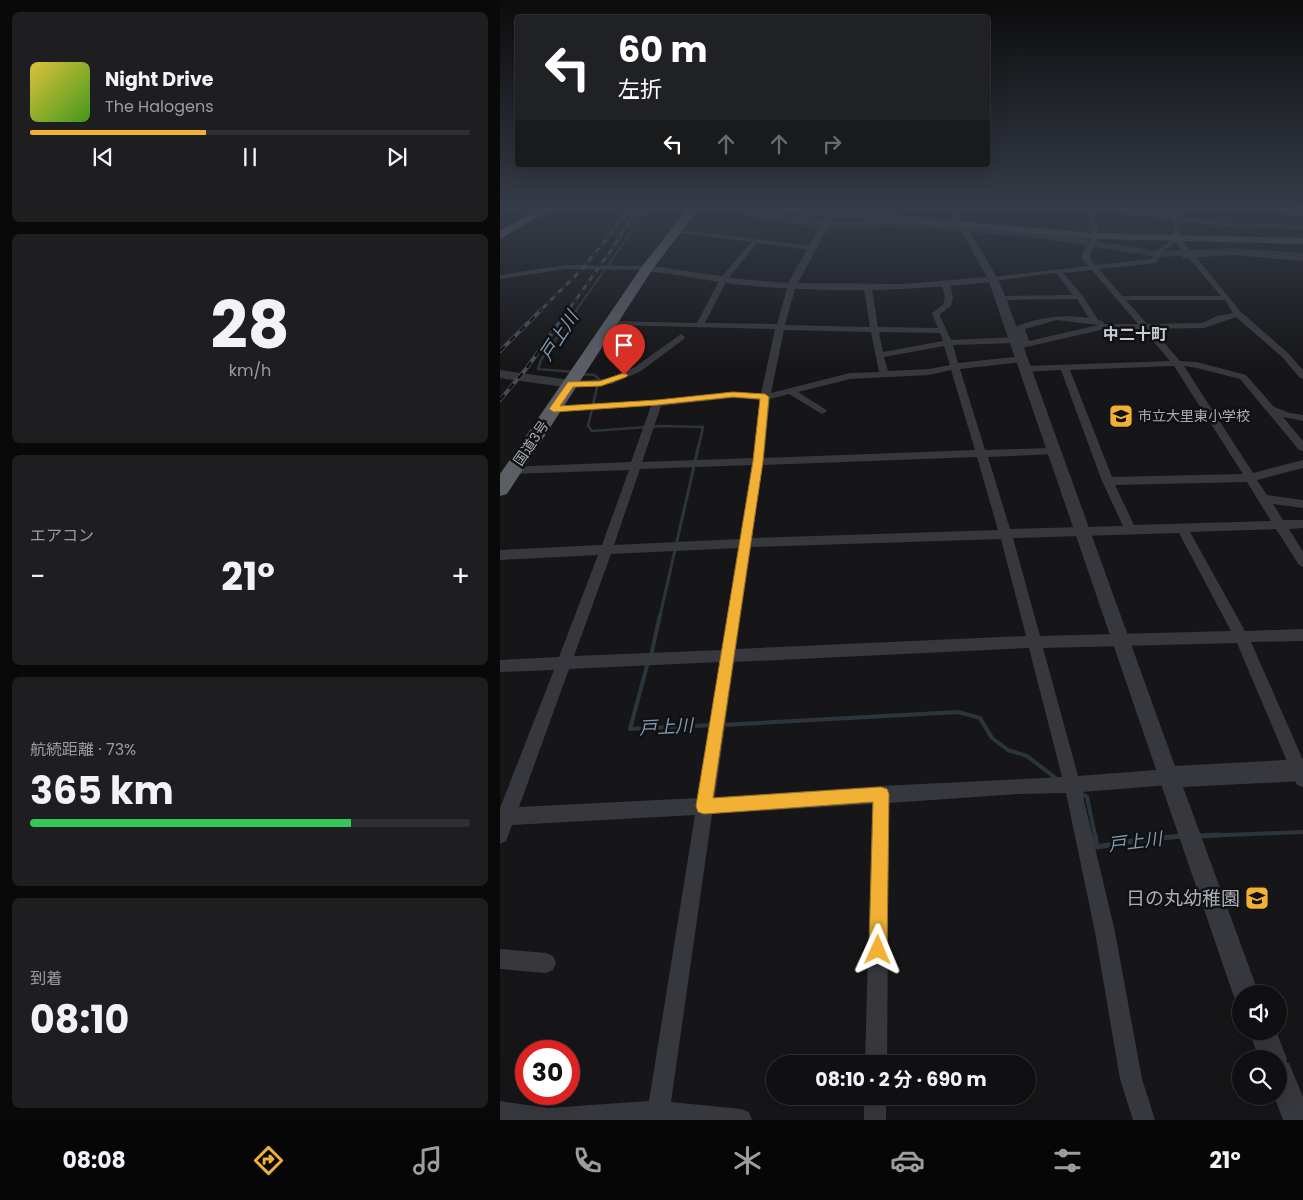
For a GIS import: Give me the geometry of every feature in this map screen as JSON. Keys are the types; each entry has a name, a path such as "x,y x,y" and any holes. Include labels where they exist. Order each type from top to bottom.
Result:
{"highway":[{"name":"国道3号","path":"500,489 653,260"}],"street":[{"path":"700,324 724,279 739,260"},
{"path":"657,1116 758,461 765,397 780,328 792,285 805,260"},
{"path":"982,260 993,279 1022,352 1119,639 1243,985"},
{"path":"1034,274 1082,260"},
{"path":"1087,260 1178,363 1303,562"},
{"path":"500,277 566,267 647,268 724,279 792,285 868,288 946,285 1154,260"},
{"path":"1195,260 1238,314 1285,355 1303,376"},
{"path":"1058,271 1079,297 1095,322"},
{"path":"946,285 949,297 947,306 936,313 936,316 944,331 953,367 1006,535 1072,785 1105,932 1131,1079 1144,1120"},
{"path":"868,288 874,331 884,375"},
{"path":"1001,298 1079,297"},
{"path":"1121,298 1227,298"},
{"path":"554,409 657,403 733,395 765,397 792,392 850,376 930,372 1022,352 1110,326 1194,326 1238,314"},
{"path":"1022,352 1020,328 1045,318 1056,316 1110,326"},
{"path":"611,322 874,331 944,331"},
{"path":"500,374 571,384 609,382 638,369 681,337"},
{"path":"879,356 946,342 1022,352 1064,367 1178,363 1196,365 1243,377 1303,448"},
{"path":"1064,367 1108,481 1130,530"},
{"path":"792,392 822,411"},
{"path":"500,836 503,818 565,663 657,403"},
{"path":"1268,408 1288,416 1303,418"},
{"path":"512,470 1054,451"},
{"path":"1108,481 1250,478 1303,464"},
{"path":"1264,499 1303,504"},
{"path":"500,555 745,544 1303,524"},
{"path":"503,818 881,794 1072,785 1169,777 1302,773 1242,638 1182,528"},
{"path":"500,666 729,654 1034,642 1303,635"},
{"path":"876,1055 881,794"},
{"path":"500,959 546,963"},
{"path":"1287,1093 1298,1120"},
{"path":"875,1105 875,1120"},
{"path":"500,1112 548,1119 657,1116 741,1120"}],"waterway":[{"name":"戸上川","path":"575,312 611,260"},
{"name":"戸上川","path":"573,372 538,369 541,360 576,311"},
{"name":"戸上川","path":"581,374 594,375 599,379 588,426 592,431 660,426 703,427 699,445"},
{"name":"戸上川","path":"660,616 699,444"},
{"name":"戸上川","path":"651,656 660,615"},
{"name":"戸上川","path":"648,662 630,729 714,725"},
{"name":"戸上川","path":"723,725 958,712 980,718 992,738 1008,750 1027,756 1057,779"},
{"name":"戸上川","path":"1079,792 1087,797 1095,836"},
{"name":"戸上川","path":"1219,835 1199,836 1303,832"},
{"name":"戸上川","path":"1095,835 1097,847 1139,840 1182,836 1177,836"}],"railway":[{"path":"500,351 589,260"},
{"path":"567,312 604,260"},
{"path":"500,400 526,369 568,311"}],"place":[{"name":"市立大里東小学校","path":"1121,416"},
{"name":"日の丸幼稚園","path":"1257,898"}],"district":[{"name":"中二十町","path":"1135,334"}],"route":[{"path":"624,375 601,384 571,384 554,409 657,403 733,395 765,397 758,461 704,806 881,794 878,950"}]}
